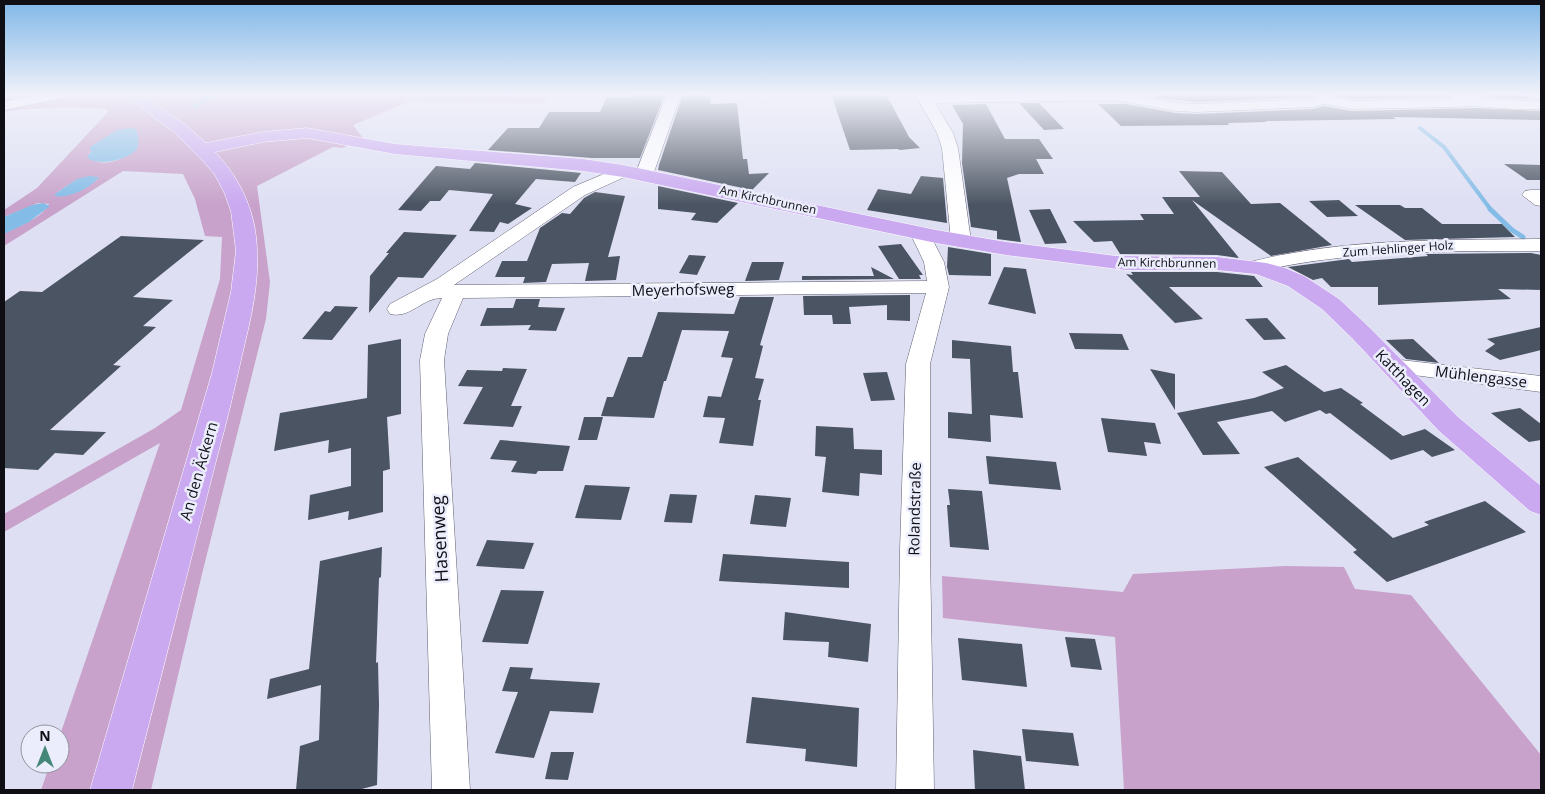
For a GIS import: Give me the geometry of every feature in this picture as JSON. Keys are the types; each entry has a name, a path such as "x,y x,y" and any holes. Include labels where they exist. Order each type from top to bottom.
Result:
{"main road":[{"name":"An den Äckern","path":"111,790 215,414 243,294 246,246 242,212 235,194 211,159 192,137 184,131"},
{"name":"Am Kirchbrunnen","path":"211,159 278,136 307,133 395,149 583,165 623,171 920,234 1112,262 1257,266"},
{"name":"Am Kirchbrunnen","path":"211,159 224,159 278,136"},
{"name":"Katthagen","path":"1257,266 1294,280 1308,288 1348,322 1418,394 1500,471 1541,503"}],"street":[{"path":"644,175 660,131"},
{"path":"944,131 950,148 961,240"},
{"path":"398,309 442,292 579,191 623,171"},
{"path":"1541,195 1531,195 1541,201"},
{"name":"Rolandstraße","path":"915,790 915,550 918,364 938,287 934,262 920,234"},
{"name":"Zum Hehlinger Holz","path":"1257,266 1280,260 1345,252 1458,245 1541,245"},
{"name":"Meyerhofsweg","path":"442,292 938,287"},
{"name":"Hasenweg","path":"442,292 432,360 451,790"},
{"name":"Mühlengasse","path":"1392,366 1541,384"}],"shaded area":[{"path":"90,131 358,131 363,138 343,148 333,147 257,186 270,282 266,319 202,574 151,790 41,790 47,774 70,774 70,724 64,724 160,443 4,532 4,514 155,428 181,410 220,279 222,237 205,236 195,199 183,174 123,171 4,246 4,234 41,214 49,204 38,203 4,217 4,210 37,188","holes":["100,141 137,142 138,147 130,154 109,162 99,162 88,157 94,144","77,179 97,180 82,190 55,194"]},
{"path":"1285,566 1344,567 1355,589 1411,595 1541,755 1541,790 1124,790 1115,637 943,618 942,576 1123,592 1133,574"}],"water":[{"path":"115,131 137,131 138,135 138,146 135,151 130,155 115,160 98,162 92,160 87,157 91,152 90,147"},
{"path":"89,176 99,177 79,192 67,196 55,196 55,194 77,179"},
{"path":"43,203 50,206 29,222 4,234 4,217 32,205"}],"building":[{"path":"505,131 651,131 640,158 592,158 488,150"},
{"path":"670,131 740,131 743,159 747,159 749,174 769,173 752,190 658,170"},
{"path":"844,131 906,131 920,148 900,150 850,150"},
{"path":"963,131 1001,131 1005,139 1039,139 1053,159 1036,159 1044,174 1019,174 1007,178 1021,242 997,239 997,231 971,227 962,163"},
{"path":"475,163 581,173 575,182 536,179 515,204 532,208 508,224 500,222 494,232 469,231 493,194 449,190 440,201 430,201 421,211 398,210 436,166 470,169"},
{"path":"1504,164 1541,165 1541,180 1527,180"},
{"path":"1179,171 1222,172 1251,204 1280,203 1332,245 1271,256 1192,200 1239,258 1217,255 1120,254 1112,241 1094,242 1073,221 1144,220 1140,214 1174,214 1162,197 1200,197"},
{"path":"921,176 943,178 947,223 867,210 878,189 911,194"},
{"path":"658,186 738,203 717,223 691,220 696,213 658,209"},
{"path":"595,192 625,196 608,257 620,256 616,280 585,281 589,263 552,264 546,282 523,283 525,277 495,277 502,261 527,261 540,228 562,213 570,214 584,198"},
{"path":"1339,200 1358,216 1327,217 1309,201"},
{"path":"1355,205 1400,205 1405,208 1422,208 1442,224 1502,224 1515,237 1405,240"},
{"path":"1050,209 1067,243 1045,244 1029,210"},
{"path":"404,232 457,235 423,278 398,277 369,313 370,276"},
{"path":"121,236 204,240 133,297 173,300 143,326 156,327 113,365 121,366 50,430 106,432 83,455 55,453 38,470 4,468 4,302 20,291 42,292"},
{"path":"901,244 923,275 919,275 921,279 899,279 878,246"},
{"path":"948,247 991,254 991,276 949,275 947,267"},
{"path":"1531,253 1541,255 1541,290 1498,289 1511,299 1378,305 1378,287 1331,287 1322,278 1313,280 1288,267 1349,259 1352,262 1428,256 1426,254"},
{"path":"689,255 706,256 697,275 679,273"},
{"path":"752,262 784,262 779,280 745,281"},
{"path":"871,267 894,279 802,280 802,276 874,276"},
{"path":"1004,267 1026,269 1036,314 988,304"},
{"path":"1131,272 1217,272 1254,276 1263,287 1169,287 1203,319 1175,323 1126,274 1133,275"},
{"path":"910,295 910,321 887,320 887,305 849,307 851,324 833,324 832,315 804,315 803,296"},
{"path":"740,297 774,297 760,345 763,346 755,378 764,379 758,400 761,400 753,446 719,443 725,418 703,417 708,396 721,397 733,358 721,357 729,331 682,330 666,381 664,381 654,418 601,416 607,397 613,397 628,357 642,357 658,312 734,314"},
{"path":"516,299 540,299 538,307 565,308 556,331 528,330 531,325 480,326 487,308 513,308"},
{"path":"335,306 358,307 332,340 302,339 325,311 330,312"},
{"path":"1267,318 1286,339 1264,340 1245,319"},
{"path":"1541,327 1541,350 1500,360 1485,351 1495,344 1487,339"},
{"path":"1069,333 1122,334 1129,350 1075,349"},
{"path":"401,339 401,414 387,417 390,469 383,471 383,512 348,520 349,511 308,520 310,495 351,486 351,448 328,453 329,440 274,451 280,413 367,398 368,345"},
{"path":"1413,339 1439,363 1406,359 1386,340"},
{"path":"952,340 1011,346 1013,372 1018,372 1023,418 990,415 991,442 948,438 948,412 972,414 970,359 952,358"},
{"path":"1286,365 1324,392 1341,388 1363,403 1360,404 1403,436 1425,429 1455,450 1432,457 1423,450 1391,460 1330,413 1326,414 1320,410 1285,422 1272,411 1217,422 1240,454 1203,455 1177,413 1254,398 1284,388 1262,372"},
{"path":"503,368 527,369 511,406 522,406 513,427 463,424 483,387 458,386 467,370 502,371"},
{"path":"1150,369 1175,374 1175,410"},
{"path":"887,372 895,400 871,401 863,373"},
{"path":"1520,408 1541,424 1541,440 1529,442 1491,413"},
{"path":"584,417 603,417 597,440 578,440"},
{"path":"1101,418 1155,423 1161,444 1144,442 1147,456 1108,452"},
{"path":"816,426 853,428 854,449 882,450 882,475 860,473 859,496 822,492 826,457 815,456"},
{"path":"500,440 570,446 563,471 538,471 536,474 511,472 517,461 490,459"},
{"path":"986,456 1056,462 1061,490 989,484"},
{"path":"1298,457 1393,538 1429,525 1424,522 1485,501 1526,532 1387,582 1353,552 1357,550 1264,467"},
{"path":"585,485 630,487 621,520 575,518"},
{"path":"948,489 982,491 989,550 950,547 947,505 950,505"},
{"path":"670,494 697,495 692,523 664,522"},
{"path":"755,495 791,498 786,527 750,524"},
{"path":"487,540 534,543 524,569 476,566"},
{"path":"382,547 376,663 378,662 379,705 377,785 358,790 296,790 300,746 319,740 321,685 267,699 270,679 309,669 320,561"},
{"path":"723,554 849,562 849,588 719,581"},
{"path":"501,590 544,591 528,644 482,642"},
{"path":"785,612 871,624 868,662 828,657 829,642 783,640"},
{"path":"1065,637 1095,639 1102,670 1071,667"},
{"path":"958,638 1022,644 1027,687 962,680"},
{"path":"510,667 533,668 530,679 600,683 593,713 550,711 534,758 495,753 518,692 502,691"},
{"path":"752,697 859,708 857,767 805,761 806,749 746,743"},
{"path":"1022,729 1073,733 1079,766 1026,761"},
{"path":"973,750 1021,756 1025,790 975,790"},
{"path":"551,752 574,752 568,780 545,779"}],"waterway":[{"path":"1424,131 1444,147 1491,210"},
{"path":"1491,210 1512,230 1523,237"}]}
